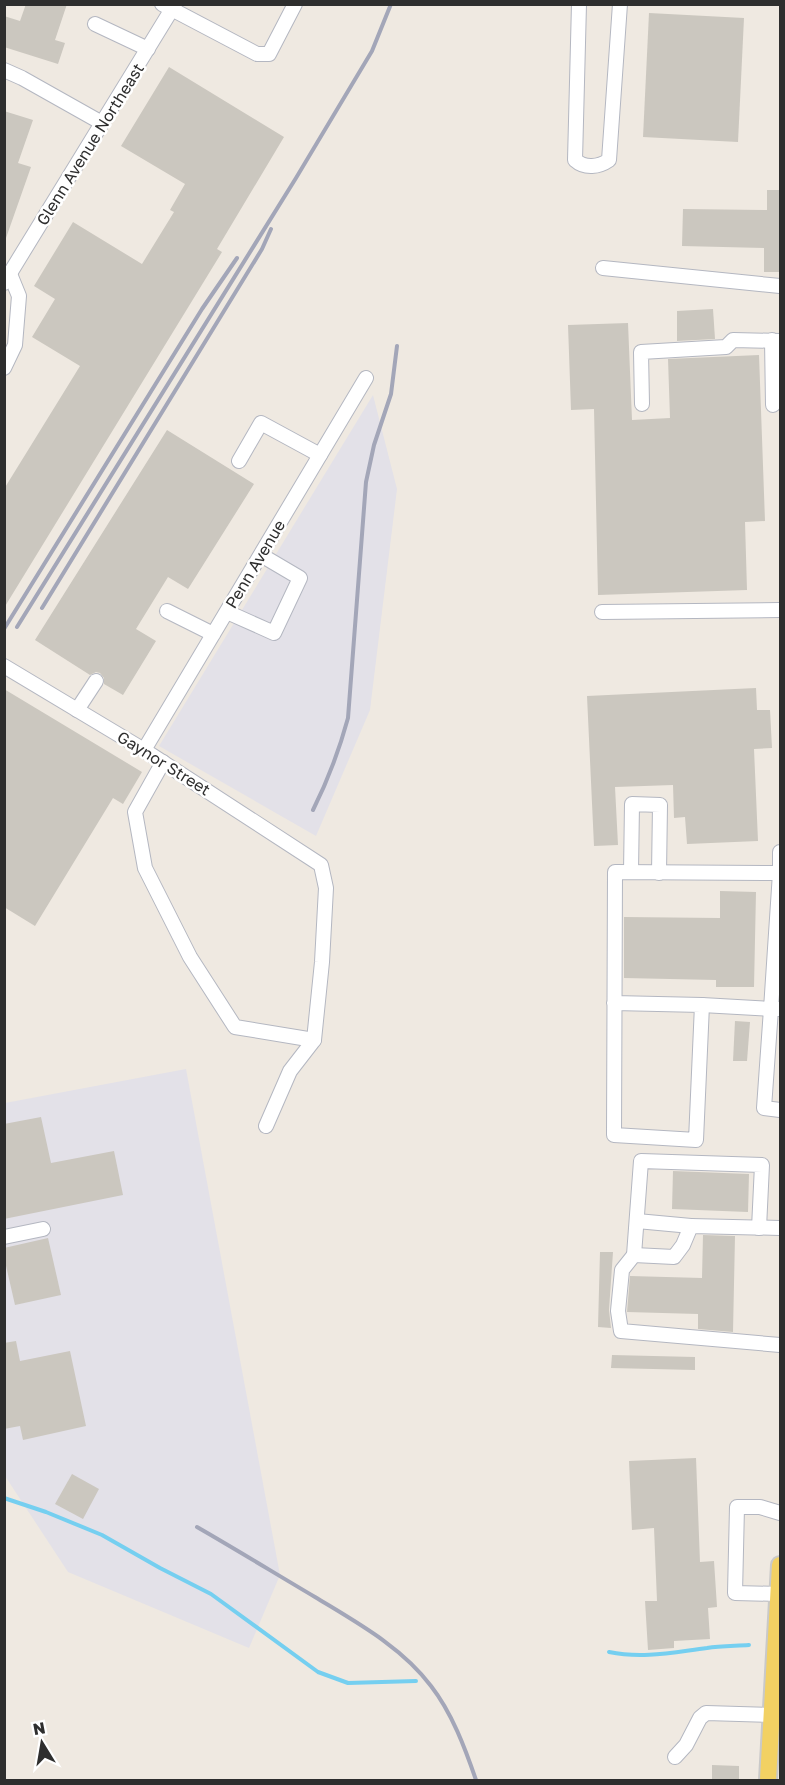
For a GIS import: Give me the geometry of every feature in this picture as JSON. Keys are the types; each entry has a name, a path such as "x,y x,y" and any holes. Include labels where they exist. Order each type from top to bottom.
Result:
{"main road":[{"path":"768,1780 779,1620 780,1565"}],"street":[{"path":"170,6 257,54 269,54 295,4"},
{"path":"579,4 575,159 586,166 603,165 609,160 621,4"},
{"name":"Glenn Avenue Northeast","path":"7,278 148,49 170,6"},
{"path":"95,24 148,49"},
{"path":"4,70 102,123"},
{"path":"603,268 780,286"},
{"path":"4,368 15,345 20,297 7,278"},
{"path":"642,404 641,352 726,347 734,340 776,341 773,405"},
{"name":"Penn Avenue","path":"144,750 366,378"},
{"path":"239,461 261,423 320,454"},
{"path":"227,612 274,633 300,578 261,555"},
{"path":"602,612 780,610"},
{"path":"167,611 213,634"},
{"name":"Gaynor Street","path":"4,666 144,750 321,865 326,888 322,962 314,1040"},
{"path":"77,710 96,681"},
{"path":"163,762 135,812 146,868 190,957 235,1027 314,1040 290,1071 266,1126"},
{"path":"631,872 632,804 660,805 659,873"},
{"path":"780,852 776,1009 764,1108 780,1110"},
{"path":"702,1005 696,1140 614,1135 615,872 780,873"},
{"path":"614,1003 776,1009"},
{"path":"759,1228 762,1165 641,1161 634,1255 622,1270 618,1311 621,1330 780,1345"},
{"path":"637,1221 691,1226 780,1228"},
{"path":"634,1255 674,1257 683,1245 691,1226"},
{"path":"4,1237 43,1229"},
{"path":"779,1594 735,1593 737,1507 760,1507 780,1513"},
{"path":"675,1757 686,1745 700,1718 706,1713 772,1715"}],"shaded area":[{"path":"373,395 397,489 370,710 316,836 159,746"},
{"path":"186,1069 280,1575 249,1648 68,1572 5,1476 5,1103"}],"building":[{"path":"26,4 67,4 55,40 65,43 58,64 4,47 4,16 20,21"},
{"path":"649,13 744,18 738,142 643,137"},
{"path":"169,67 284,137 217,249 222,252 4,608 4,489 80,366 32,337 55,299 34,286 73,222 142,264 174,212 170,210 185,184 121,146"},
{"path":"4,111 33,120 18,163 31,167 6,238 4,238"},
{"path":"767,190 780,190 780,272 764,272 764,248 682,246 683,209 767,210"},
{"path":"713,309 715,339 677,341 677,311"},
{"path":"628,323 632,420 670,418 668,359 759,355 765,521 745,522 747,590 598,595 594,409 571,410 568,325"},
{"path":"167,430 254,484 188,589 168,577 136,629 156,641 123,695 104,684 104,678 100,673 90,675 35,640"},
{"path":"756,688 757,710 770,710 772,748 754,749 758,841 687,844 685,817 674,818 673,785 615,787 618,845 594,846 587,696"},
{"path":"4,689 142,772 123,804 113,798 35,926 4,907"},
{"path":"720,891 756,892 754,987 716,987 716,980 624,978 624,917 720,918"},
{"path":"735,1021 750,1022 747,1061 733,1061"},
{"path":"41,1117 51,1163 114,1151 123,1195 4,1219 4,1124"},
{"path":"673,1171 749,1174 748,1212 672,1209"},
{"path":"703,1235 735,1236 733,1332 698,1329 698,1314 627,1312 630,1276 702,1278"},
{"path":"48,1238 61,1295 15,1305 4,1248"},
{"path":"600,1252 613,1252 609,1310 611,1328 598,1327"},
{"path":"16,1341 20,1361 70,1351 86,1426 23,1440 20,1426 4,1429 4,1343"},
{"path":"612,1355 695,1357 695,1370 611,1368"},
{"path":"696,1458 700,1562 714,1561 717,1607 708,1608 710,1639 674,1641 674,1648 648,1650 645,1601 657,1601 654,1528 632,1530 629,1461"},
{"path":"72,1474 99,1489 83,1519 55,1504"},
{"path":"712,1765 739,1766 739,1780 712,1780"}],"waterway":[{"path":"4,1498 102,1535 211,1594 318,1672 348,1683 416,1681"},
{"path":"609,1652 646,1655 749,1645"}],"railway":[{"path":"17,627 296,178 372,51 391,4"},
{"path":"42,608 262,249 271,229"},
{"path":"4,629 202,309 237,258"},
{"path":"313,810 333,765 348,718 366,482 374,445 391,394 397,346"},
{"path":"197,1527 362,1626 406,1659 439,1696 452,1719 476,1780"}]}
